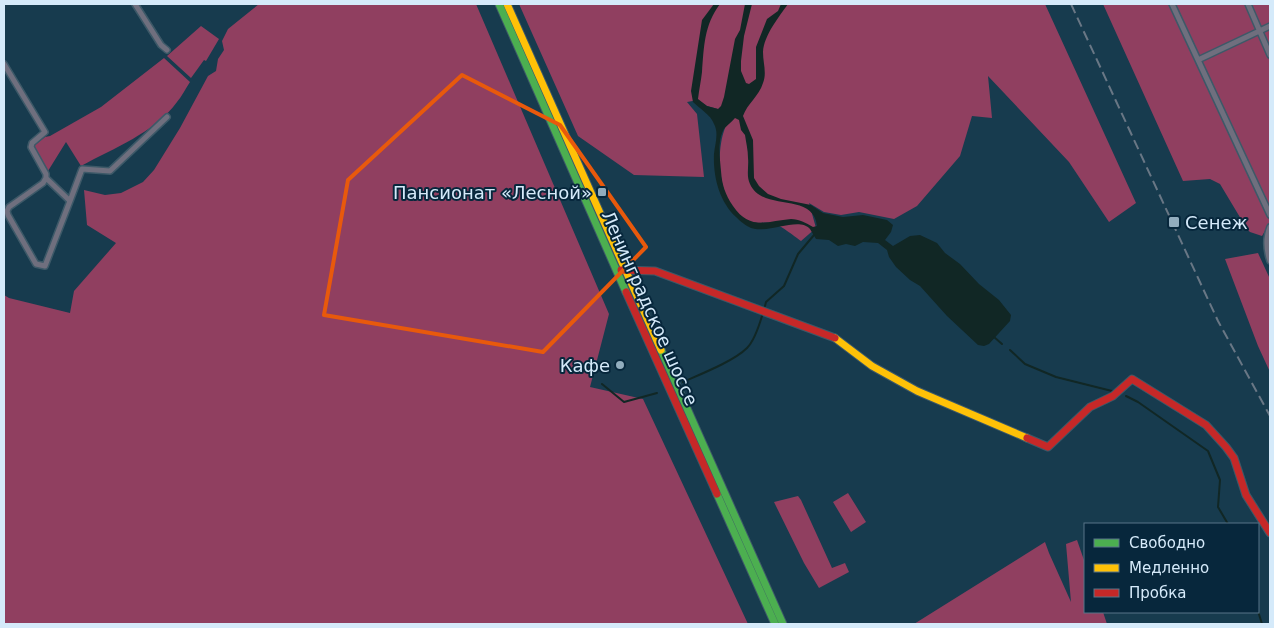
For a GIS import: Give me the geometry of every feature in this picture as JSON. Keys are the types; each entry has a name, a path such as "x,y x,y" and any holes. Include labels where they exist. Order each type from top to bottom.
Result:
{"main road":[{"name":"Ленинградское шоссе","path":"499,4 775,624"},
{"name":"Ленинградское шоссе","path":"508,4 783,624"},
{"path":"616,270 655,271 838,339 872,366 917,391 1048,447 1090,407 1113,396 1132,379 1206,425 1226,447 1234,458 1246,496 1270,533"}],"street":[{"path":"135,4 167,50"},
{"path":"1172,4 1270,214"},
{"path":"1248,4 1270,55"},
{"path":"1198,60 1270,26"},
{"path":"4,64 45,132 31,146 46,174 46,178 70,201"},
{"path":"46,178 43,183 9,207 7,211 36,264 45,266 82,169 110,171 167,117"},
{"path":"1270,227 1266,238 1266,248 1270,261"}],"highlighted area":[{"path":"462,75 560,125 646,247 543,352 324,315 348,180"}],"shaded area":[{"path":"259,4 476,4 609,314 590,387 643,399 748,624 4,624 4,295 9,298 70,313 74,291 116,243 87,225 84,190 105,195 121,193 143,182 154,170 180,128 208,76 216,71 218,59 224,50 222,41 228,29"},
{"path":"519,4 1045,4 1136,203 1109,222 1069,162 988,76 992,118 972,116 960,156 917,206 894,219 859,212 841,215 824,212 809,203 816,228 801,241 775,224 753,222 745,219 736,212 729,202 721,178 720,151 725,128 718,109 707,106 698,100 687,102 697,114 704,177 634,175 578,136"},
{"path":"714,4 720,4 711,20 706,36 698,99 707,106 718,109 724,97 735,39 740,30 745,4 752,4 744,36 741,71 746,83 749,84 756,79 756,47 767,19 778,11 781,4 788,4 772,26 766,39 763,52 764,79 759,92 743,116 753,140 754,178 759,186 768,194 781,199 811,205 823,213 843,217 863,215 887,220 893,225 891,232 885,240 893,246 910,236 920,235 937,243 945,253 960,264 979,284 999,300 1011,315 1010,321 989,344 984,346 978,345 947,316 920,286 910,280 896,267 889,257 887,250 878,243 863,242 855,246 846,244 838,246 829,240 816,239 810,229 805,225 799,224 766,229 751,228 741,222 730,211 721,196 716,179 714,162 715,127 705,112 693,102 691,91 702,20","holes":["735,118 739,120 741,130 745,135 748,155 748,178 756,193 765,198 807,209 814,215 817,226 813,227 794,219 752,222 739,214 733,206 722,181 720,144 724,129"]},
{"path":"1103,4 1270,4 1270,209 1267,213 1270,222 1262,236 1247,229 1220,184 1210,179 1183,181"},
{"path":"201,26 219,39 206,61 204,60 191,78 167,56"},
{"path":"164,58 190,82 168,113 133,139 81,166 66,142 48,171 34,148 35,145 45,137 101,107"},
{"path":"1258,253 1270,279 1270,372 1258,346 1225,259"},
{"path":"848,493 866,522 851,532 833,502"},
{"path":"798,496 832,568 845,563 849,572 819,588 804,563 774,502"},
{"path":"1077,540 1084,560 1084,613 1103,613 1107,624 914,624 1045,542 1071,602 1066,544"}],"waterway":[{"path":"765,306 766,302 784,286 798,254 814,235"},
{"path":"683,382 734,358 747,348 758,329 762,316"},
{"path":"994,337 1002,344"},
{"path":"1010,350 1025,364 1056,377 1112,391"},
{"path":"602,384 624,402 657,393"},
{"path":"1126,396 1138,402 1208,451 1220,480 1218,507 1227,523"},
{"path":"1259,613 1262,624"}],"railway":[{"path":"1071,4 1218,321 1270,416"}],"traffic: fast":[{"path":"499,4 626,292"},
{"path":"661,350 783,624"},
{"path":"717,494 775,624"}],"traffic: slow":[{"path":"507,4 661,350"},
{"path":"835,338 872,366 917,391 1027,438"}],"traffic: jam":[{"path":"621,270 655,271 835,338"},
{"path":"626,292 717,494"},
{"path":"1027,438 1048,447 1090,407 1113,396 1132,379 1206,425 1226,447 1234,458 1246,495 1270,533"}],"place":[{"name":"Пансионат «Лесной»","path":"602,192"},
{"name":"Сенеж","path":"1174,222"},
{"name":"Кафе","path":"620,365"}]}
